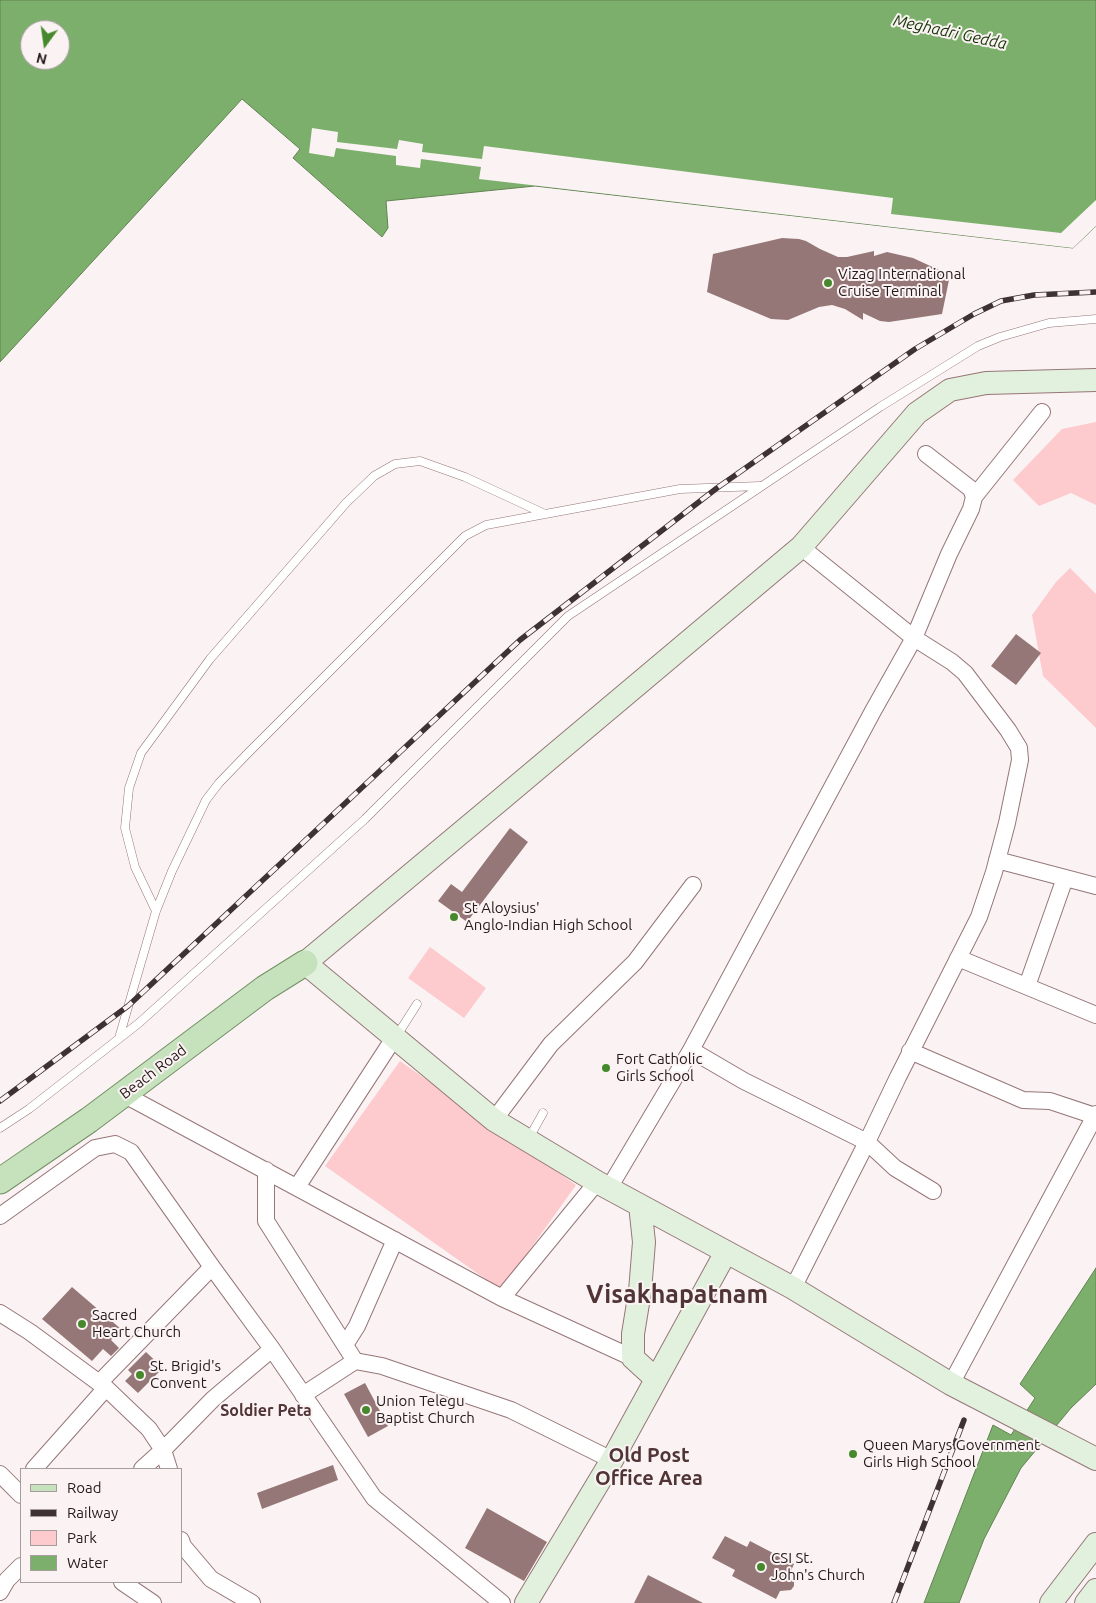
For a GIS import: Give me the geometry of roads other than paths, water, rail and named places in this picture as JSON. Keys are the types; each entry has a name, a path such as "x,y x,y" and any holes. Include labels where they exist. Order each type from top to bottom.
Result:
{"main road":[{"name":"Beach Road","path":"0,1181 89,1120 265,988 305,962"}],"street":[{"path":"1086,1455 951,1384 793,1288 603,1185 494,1120 305,962 500,802 801,547 917,413 950,390 986,383 1096,380"},
{"path":"502,1298 603,1185 691,1050 914,638 949,554 971,509 974,497 1042,412"},
{"path":"926,454 971,489 974,497"},
{"path":"793,1288 867,1142 910,1051 979,917 1007,823 1020,760 1020,748 965,673 952,662 914,638 801,547"},
{"path":"997,860 1096,886"},
{"path":"1027,986 1065,878"},
{"path":"494,1120 552,1044 635,962 693,885"},
{"path":"958,958 1096,1015"},
{"path":"297,1187 394,1038"},
{"path":"691,1050 744,1081 867,1142 895,1168 933,1192"},
{"path":"910,1051 1023,1100 1050,1101 1095,1115 951,1384"},
{"path":"123,1094 502,1298 633,1358 656,1379"},
{"path":"0,1216 95,1148 114,1144 132,1152 272,1349 374,1498 502,1603"},
{"path":"266,1170 266,1221 355,1361"},
{"path":"633,1358 633,1334 640,1291 644,1242 640,1205"},
{"path":"345,1345 357,1326 395,1240"},
{"path":"526,1603 612,1460 726,1252"},
{"path":"35,1468 102,1386 212,1267"},
{"path":"2,1318 30,1332 102,1386 149,1429 163,1450 169,1468"},
{"path":"143,1468 213,1399 272,1349"},
{"path":"303,1395 355,1361 382,1366 511,1410 612,1460"},
{"path":"0,1474 20,1489"},
{"path":"182,1542 211,1579 252,1603"},
{"path":"1051,1603 1096,1544"},
{"path":"0,1592 7,1580 20,1567"},
{"path":"124,1583 154,1603"},
{"path":"1086,1603 1096,1590"}],"lane":[{"path":"0,1128 28,1109 138,1024 365,820 568,616 880,407 978,346 1049,323 1096,318"},
{"path":"156,911 135,867 125,828 128,788 141,753 210,659 346,503 374,476 395,464 420,461 465,477 545,514"},
{"path":"119,1038 156,911 172,871 206,800 219,783 249,752 465,536 486,525 680,489 762,486"},
{"path":"394,1038 417,1004"},
{"path":"528,1140 543,1113"}],"water":[{"name":"Meghadri Gedda","path":"0,0 1096,0 1096,226 1073,248 535,186 386,201 388,228 382,237 293,158 300,149 242,99 0,362"},
{"path":"1096,1268 1096,1384 1071,1408 1021,1468 984,1539 959,1603 924,1603 993,1425 1011,1435 1035,1398 1020,1384"}],"railway":[{"path":"0,1101 128,1006 520,640 717,488 915,349 974,314 1001,301 1034,295 1096,292"},
{"path":"894,1603 964,1420"}],"place":[{"name":"Vizag International Cruise Terminal","path":"828,283"},
{"name":"St Aloysius' Anglo-Indian High School","path":"454,917"},
{"name":"Fort Catholic Girls School","path":"606,1068"},
{"name":"Sacred Heart Church","path":"82,1324"},
{"name":"St. Brigid's Convent","path":"140,1375"},
{"name":"Union Telegu Baptist Church","path":"366,1410"},
{"name":"Queen Marys Government Girls High School","path":"853,1454"},
{"name":"CSI St. John's Church","path":"761,1567"}],"district":[{"name":"Visakhapatnam","path":"677,1295"},
{"name":"Soldier Peta","path":"266,1411"},
{"name":"Old Post Office Area","path":"649,1466"}]}
